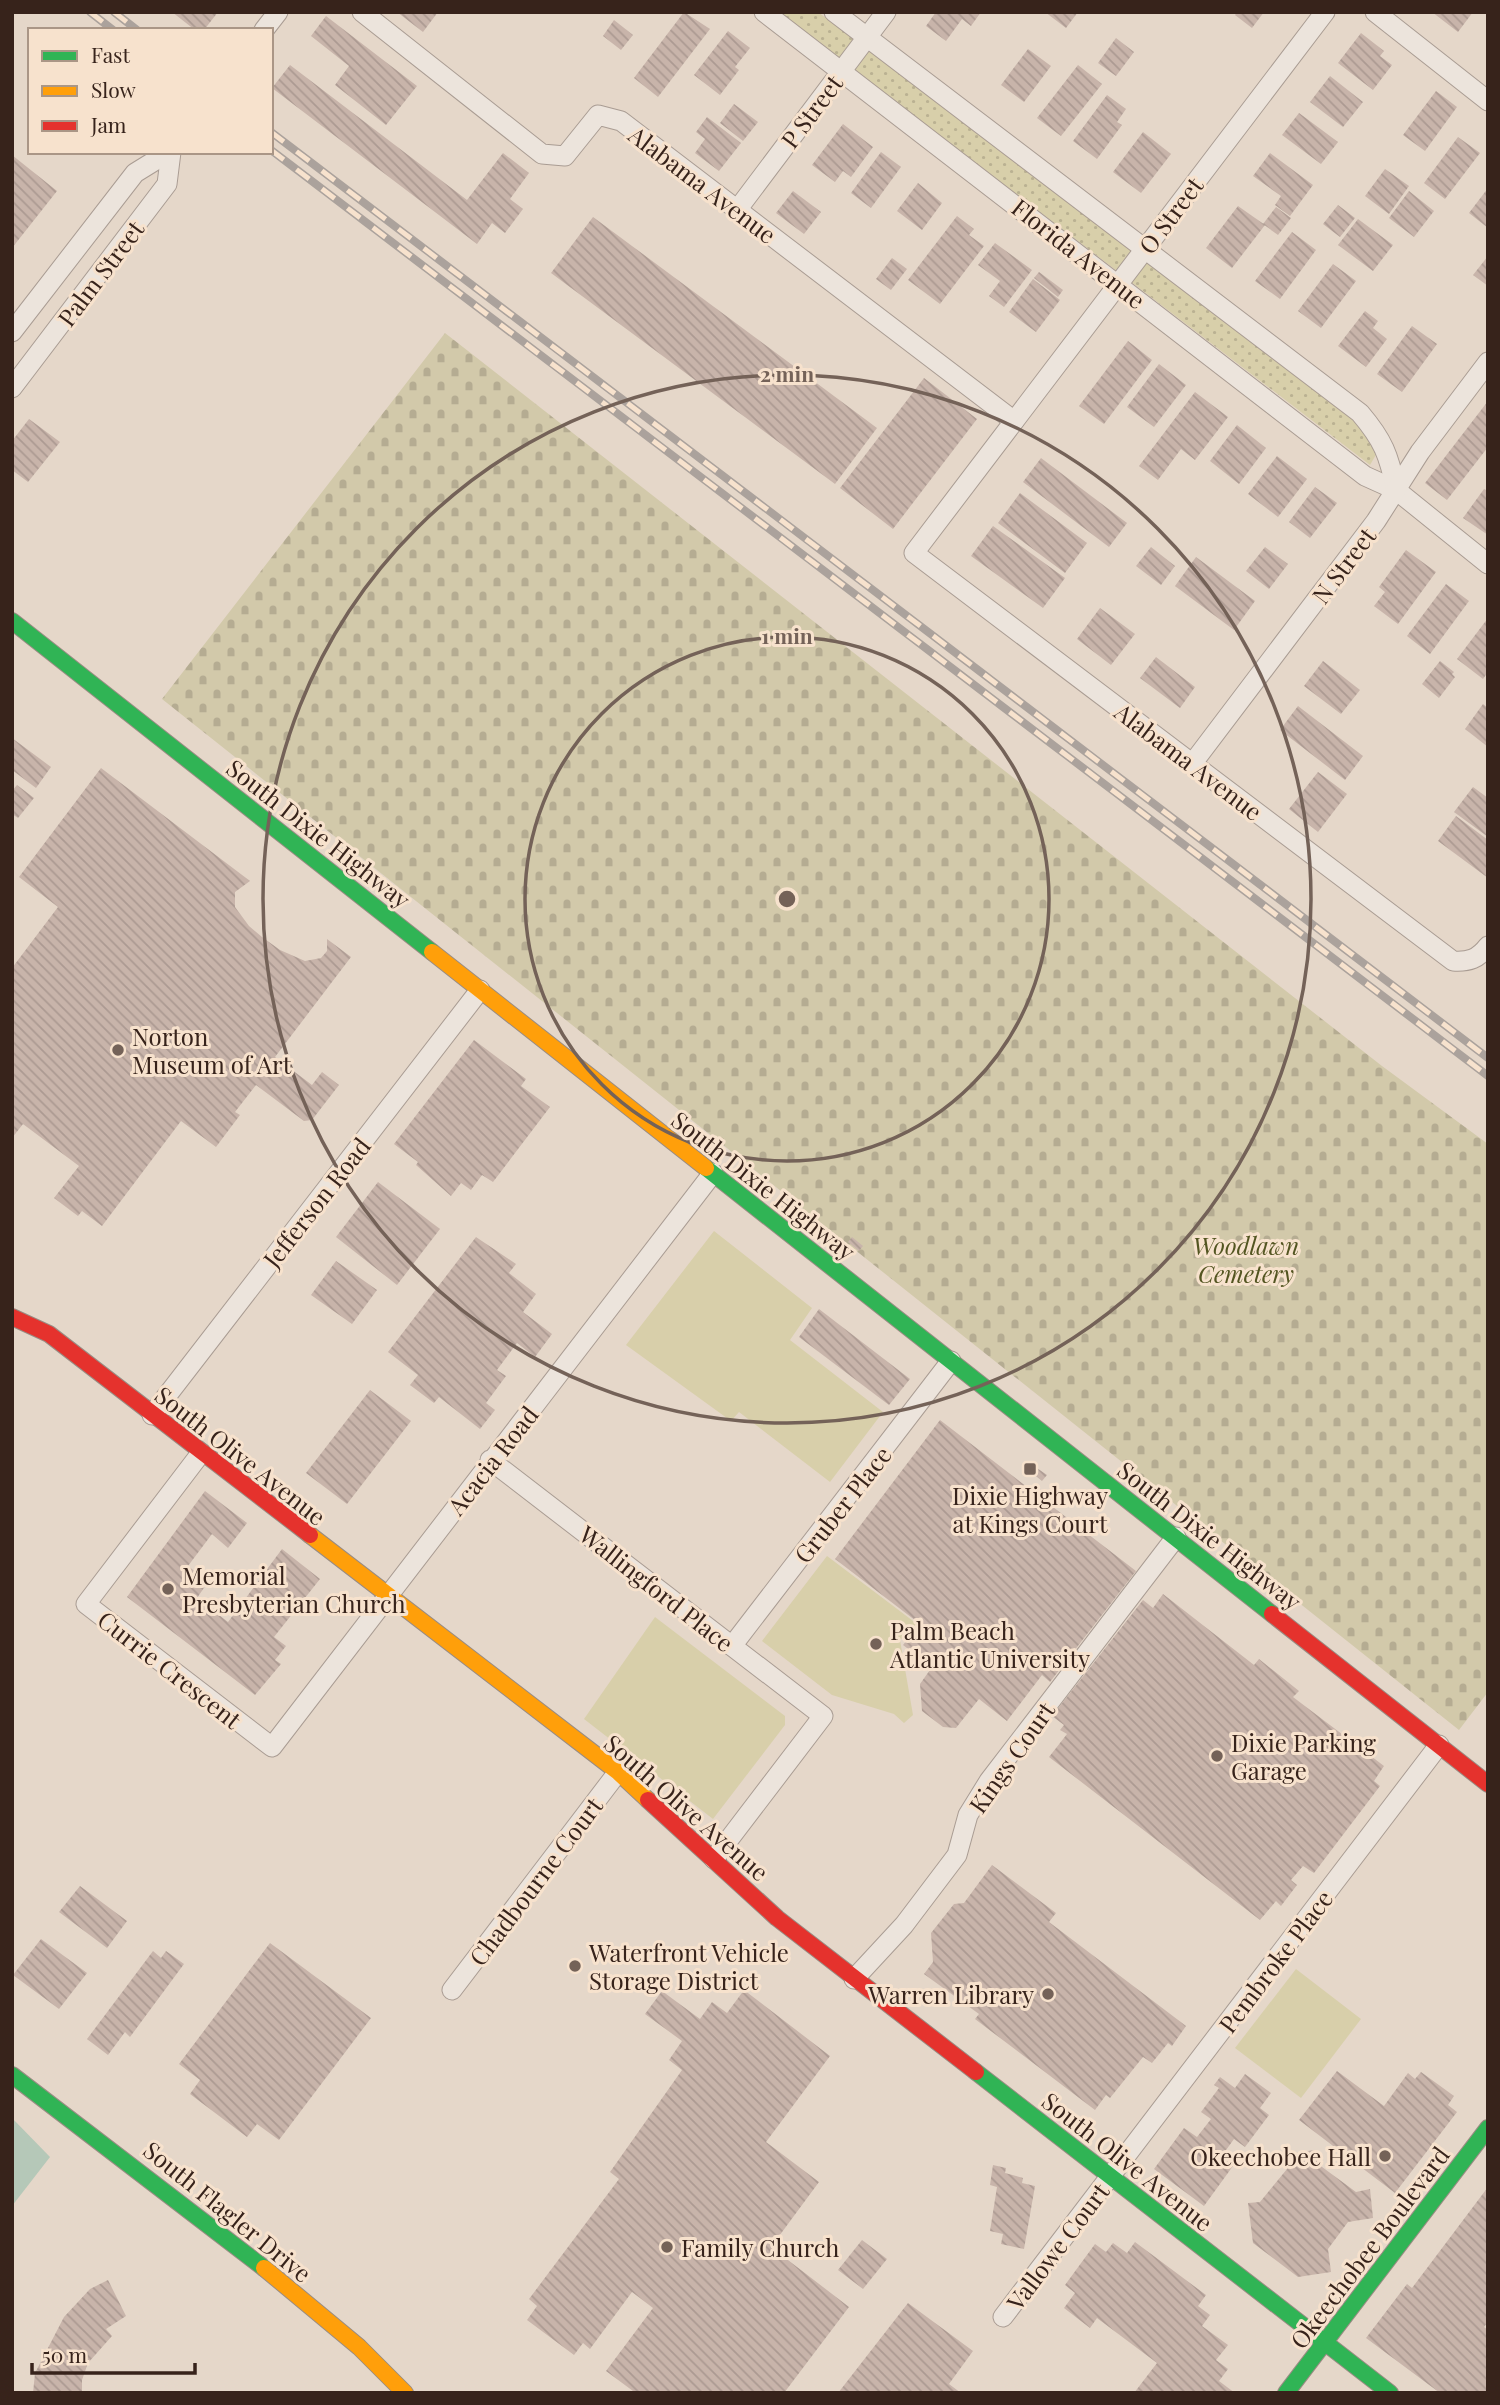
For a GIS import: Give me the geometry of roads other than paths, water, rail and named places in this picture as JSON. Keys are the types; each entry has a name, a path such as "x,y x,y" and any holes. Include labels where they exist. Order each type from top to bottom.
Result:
{"street":[{"path":"266,28 278,12"},
{"name":"Alabama Avenue","path":"362,12 542,154 565,156 598,115 621,121 1014,421"},
{"name":"Florida Avenue","path":"764,12 1118,282 1365,476 1395,489 1488,564"},
{"name":"Florida Avenue","path":"834,12 1360,413 1378,435 1388,454 1395,489"},
{"name":"P Street","path":"737,210 886,12"},
{"name":"O Street","path":"914,553 1325,12"},
{"path":"1375,12 1488,101"},
{"name":"Palm Street","path":"12,332 135,173 167,154"},
{"name":"Palm Street","path":"12,388 167,184 170,154"},
{"name":"N Street","path":"1192,764 1376,521 1395,489 1488,362"},
{"name":"Alabama Avenue","path":"914,553 1453,961 1467,962 1481,955 1488,946"},
{"name":"South Dixie Highway","path":"16,631 480,990 1488,1784"},
{"name":"Jefferson Road","path":"152,1415 480,990"},
{"name":"Acacia Road","path":"272,1747 490,1460 713,1174"},
{"name":"South Olive Avenue","path":"12,1317 49,1334 618,1772 777,1918 1391,2393"},
{"name":"Gruber Place","path":"732,1646 951,1361"},
{"name":"Currie Crescent","path":"201,1453 86,1604 272,1747"},
{"name":"Wallingford Place","path":"490,1460 823,1716 714,1859"},
{"name":"Kings Court","path":"854,1979 904,1925 957,1856 968,1815 989,1780 1176,1537"},
{"name":"Pembroke Place","path":"1111,2176 1439,1745"},
{"name":"Chadbourne Court","path":"452,1990 618,1772"},
{"name":"South Flagler Drive","path":"12,2075 153,2179 242,2250 372,2356 405,2393"},
{"name":"Okeechobee Boulevard","path":"1286,2393 1488,2128"},
{"name":"Vallowe Court","path":"1003,2317 1111,2176"}],"railway":[{"path":"90,12 110,28"},
{"path":"114,12 134,28"},
{"path":"273,134 1488,1058"},
{"path":"273,152 1488,1076"}],"place":[{"name":"Norton Museum of Art","path":"118,1050"},
{"name":"Dixie Highway at Kings Court","path":"1030,1469"},
{"name":"Memorial Presbyterian Church","path":"168,1589"},
{"name":"Palm Beach Atlantic University","path":"876,1644"},
{"name":"Dixie Parking Garage","path":"1217,1756"},
{"name":"Waterfront Vehicle Storage District","path":"575,1966"},
{"name":"Warren Library","path":"1048,1994"},
{"name":"Okeechobee Hall","path":"1385,2156"},
{"name":"Family Church","path":"667,2247"}],"park label":[{"name":"Woodlawn Cemetery","path":"1246,1259"}]}
